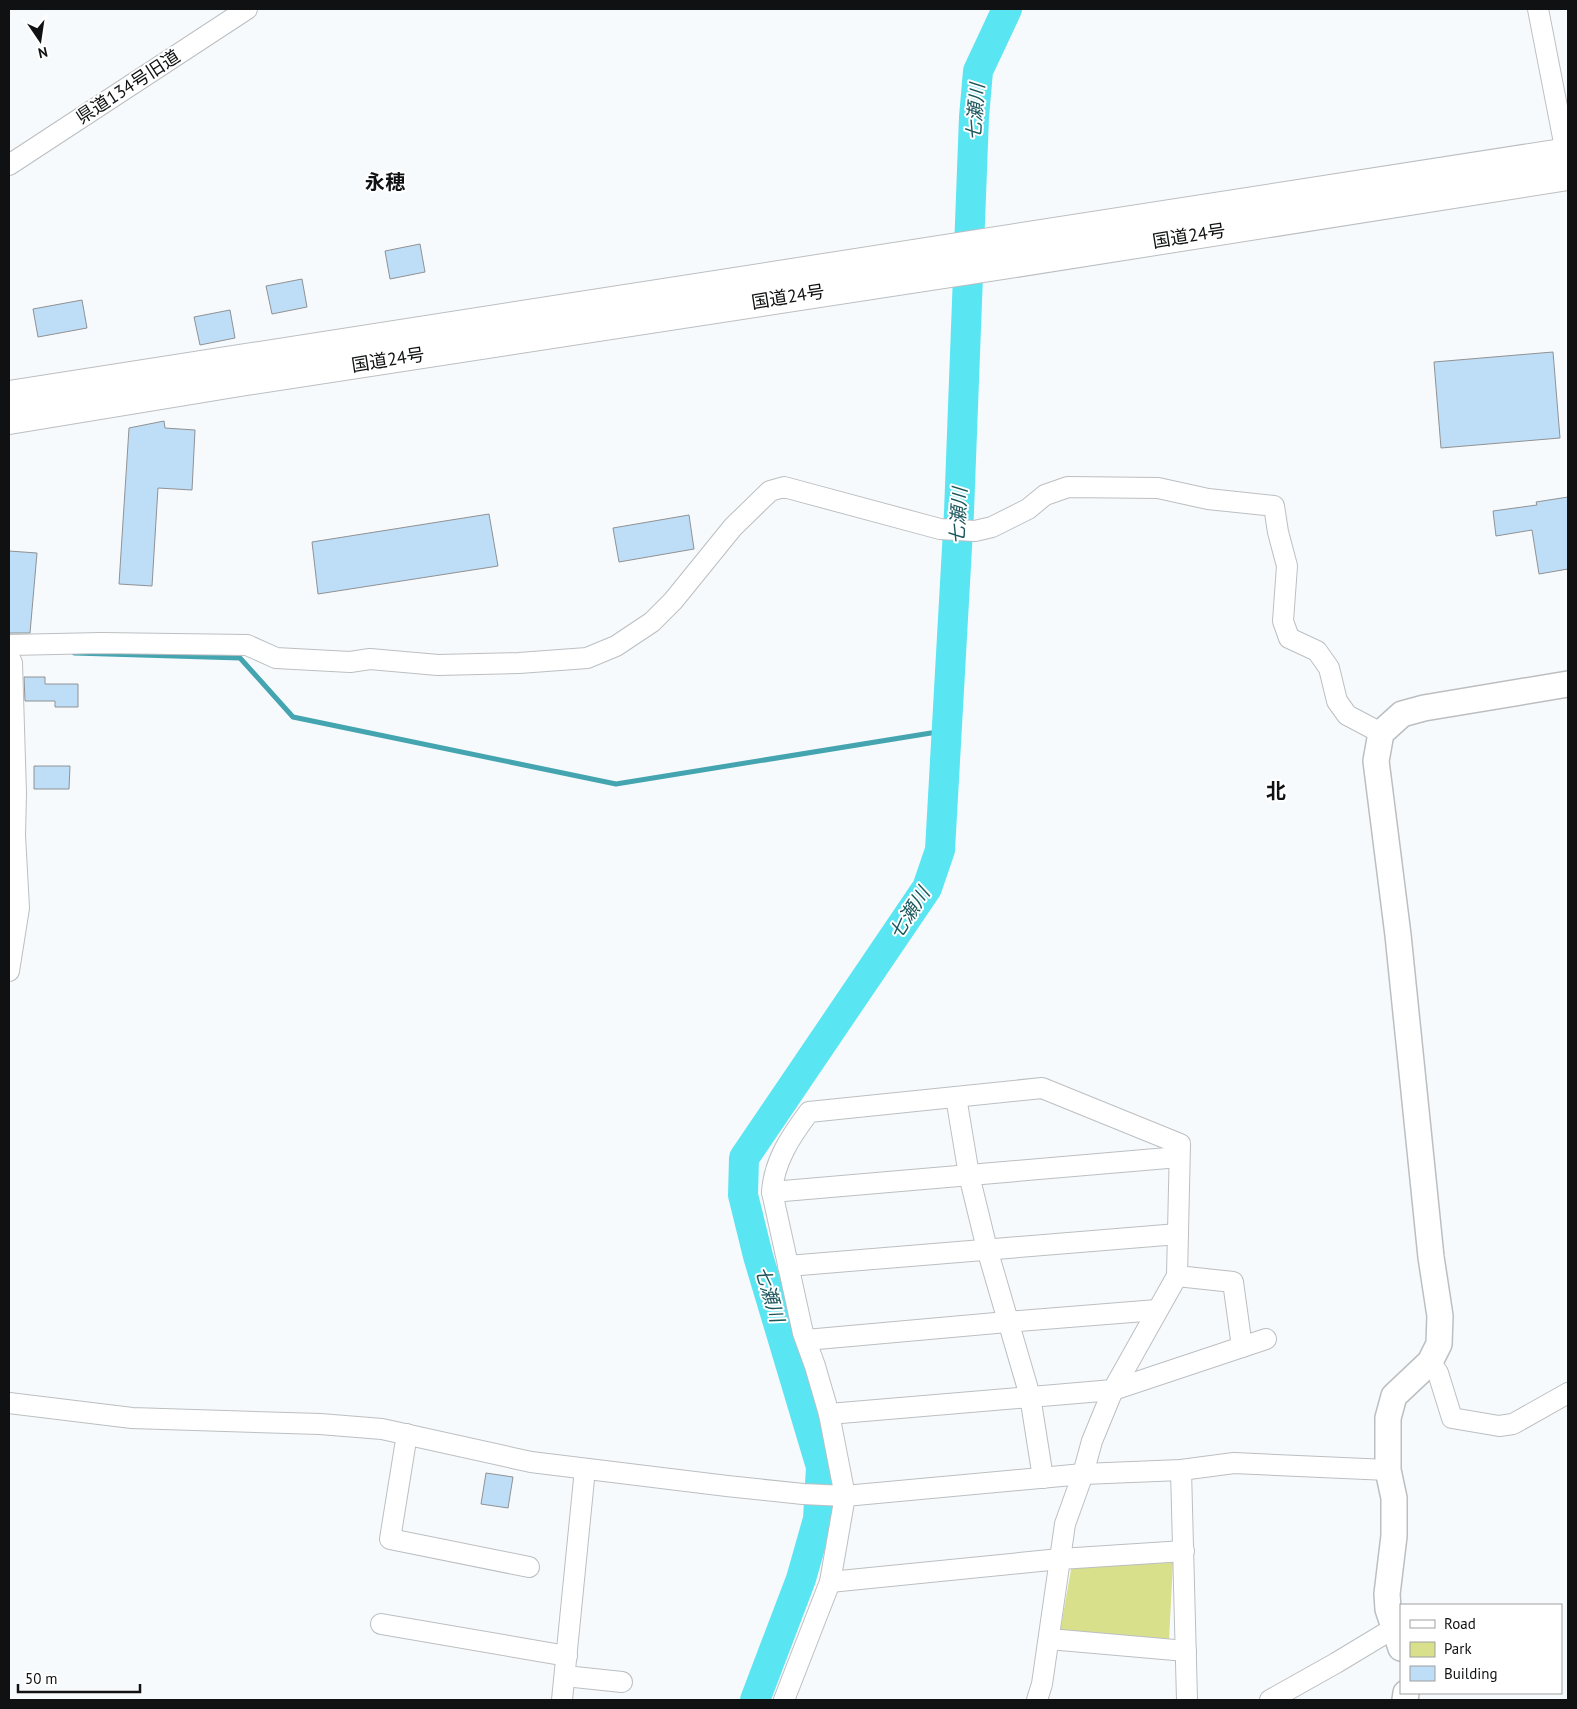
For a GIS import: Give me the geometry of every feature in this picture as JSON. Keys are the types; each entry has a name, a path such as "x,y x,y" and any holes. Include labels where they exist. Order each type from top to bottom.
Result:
{"highway":[{"name":"国道24号","path":"9,395 898,269 1568,161"},
{"name":"国道24号","path":"9,420 898,269"}],"street":[{"name":"県道134号旧道","path":"9,165 247,9"},
{"path":"1538,9 1568,161"},
{"path":"9,645 101,643 247,645 276,658 350,662 370,659 438,665 519,663 587,658 616,646 652,622 673,601 733,527 770,491 784,486 940,529 975,531 992,527 1028,509 1045,495 1068,487 1158,488 1208,499 1274,506 1278,532 1287,566 1283,620 1289,638 1316,651 1329,668 1337,701 1347,715 1381,732"},
{"path":"9,656 12,664 16,793 15,836 19,908 9,971"},
{"path":"1270,1700 1336,1663 1397,1638 1388,1609 1387,1594 1394,1536 1394,1498 1388,1470 1388,1418 1394,1396 1430,1362 1439,1344 1440,1316 1431,1257 1398,935 1376,761 1381,732 1402,714 1424,708 1568,684"},
{"path":"784,1700 830,1582 845,1496 829,1414 806,1340 772,1192 773,1176 784,1149 809,1112 1042,1088 1180,1144 1177,1276 1113,1390 1092,1440 1083,1474 1064,1524 1042,1684 1037,1700"},
{"path":"956,1097 969,1174 987,1250 1030,1396 1043,1478"},
{"path":"772,1192 969,1174 1179,1158"},
{"path":"788,1266 1178,1234"},
{"path":"1177,1276 1233,1282 1242,1347"},
{"path":"806,1340 1157,1310"},
{"path":"829,1414 1113,1390 1266,1339"},
{"path":"1430,1362 1438,1373 1452,1418 1499,1426 1513,1424 1568,1393"},
{"path":"9,1404 132,1418 320,1424 382,1428 531,1462 803,1494 845,1496 1083,1474 1181,1470 1234,1463 1388,1470"},
{"path":"407,1434 390,1539 529,1567"},
{"path":"562,1700 585,1469"},
{"path":"1181,1470 1187,1700"},
{"path":"830,1582 1060,1559 1184,1551"},
{"path":"381,1624 566,1666 622,1682"},
{"path":"1048,1639 1186,1650"}],"green space":[{"path":"1173,1562 1169,1641 1060,1632 1072,1564"}],"building":[{"path":"420,244 425,272 390,279 385,251"},
{"path":"302,279 307,307 272,314 266,286"},
{"path":"82,300 87,328 38,337 33,309"},
{"path":"230,310 235,338 200,345 194,317"},
{"path":"1553,352 1560,438 1441,448 1434,362"},
{"path":"164,421 165,428 195,430 192,490 158,488 152,586 119,584 129,428"},
{"path":"1568,497 1568,569 1539,574 1532,530 1496,536 1493,511 1537,505 1536,502"},
{"path":"489,514 498,566 318,594 312,542"},
{"path":"689,515 694,549 619,562 613,528"},
{"path":"9,551 37,553 30,633 9,633"},
{"path":"24,677 45,677 45,684 78,684 78,707 55,707 55,701 25,701"},
{"path":"34,766 70,766 69,789 34,789"},
{"path":"486,1473 513,1477 508,1508 481,1504"}],"waterway":[{"name":"七瀬川","path":"755,1700 801,1579 818,1519 821,1467 758,1256 743,1195 744,1158 927,888 940,850 959,512 974,117 978,71 1007,9"},
{"path":"74,653 240,658 293,717 616,784 946,732"}],"district":[{"name":"永穂","path":"385,182"},
{"name":"北","path":"1276,791"}]}
